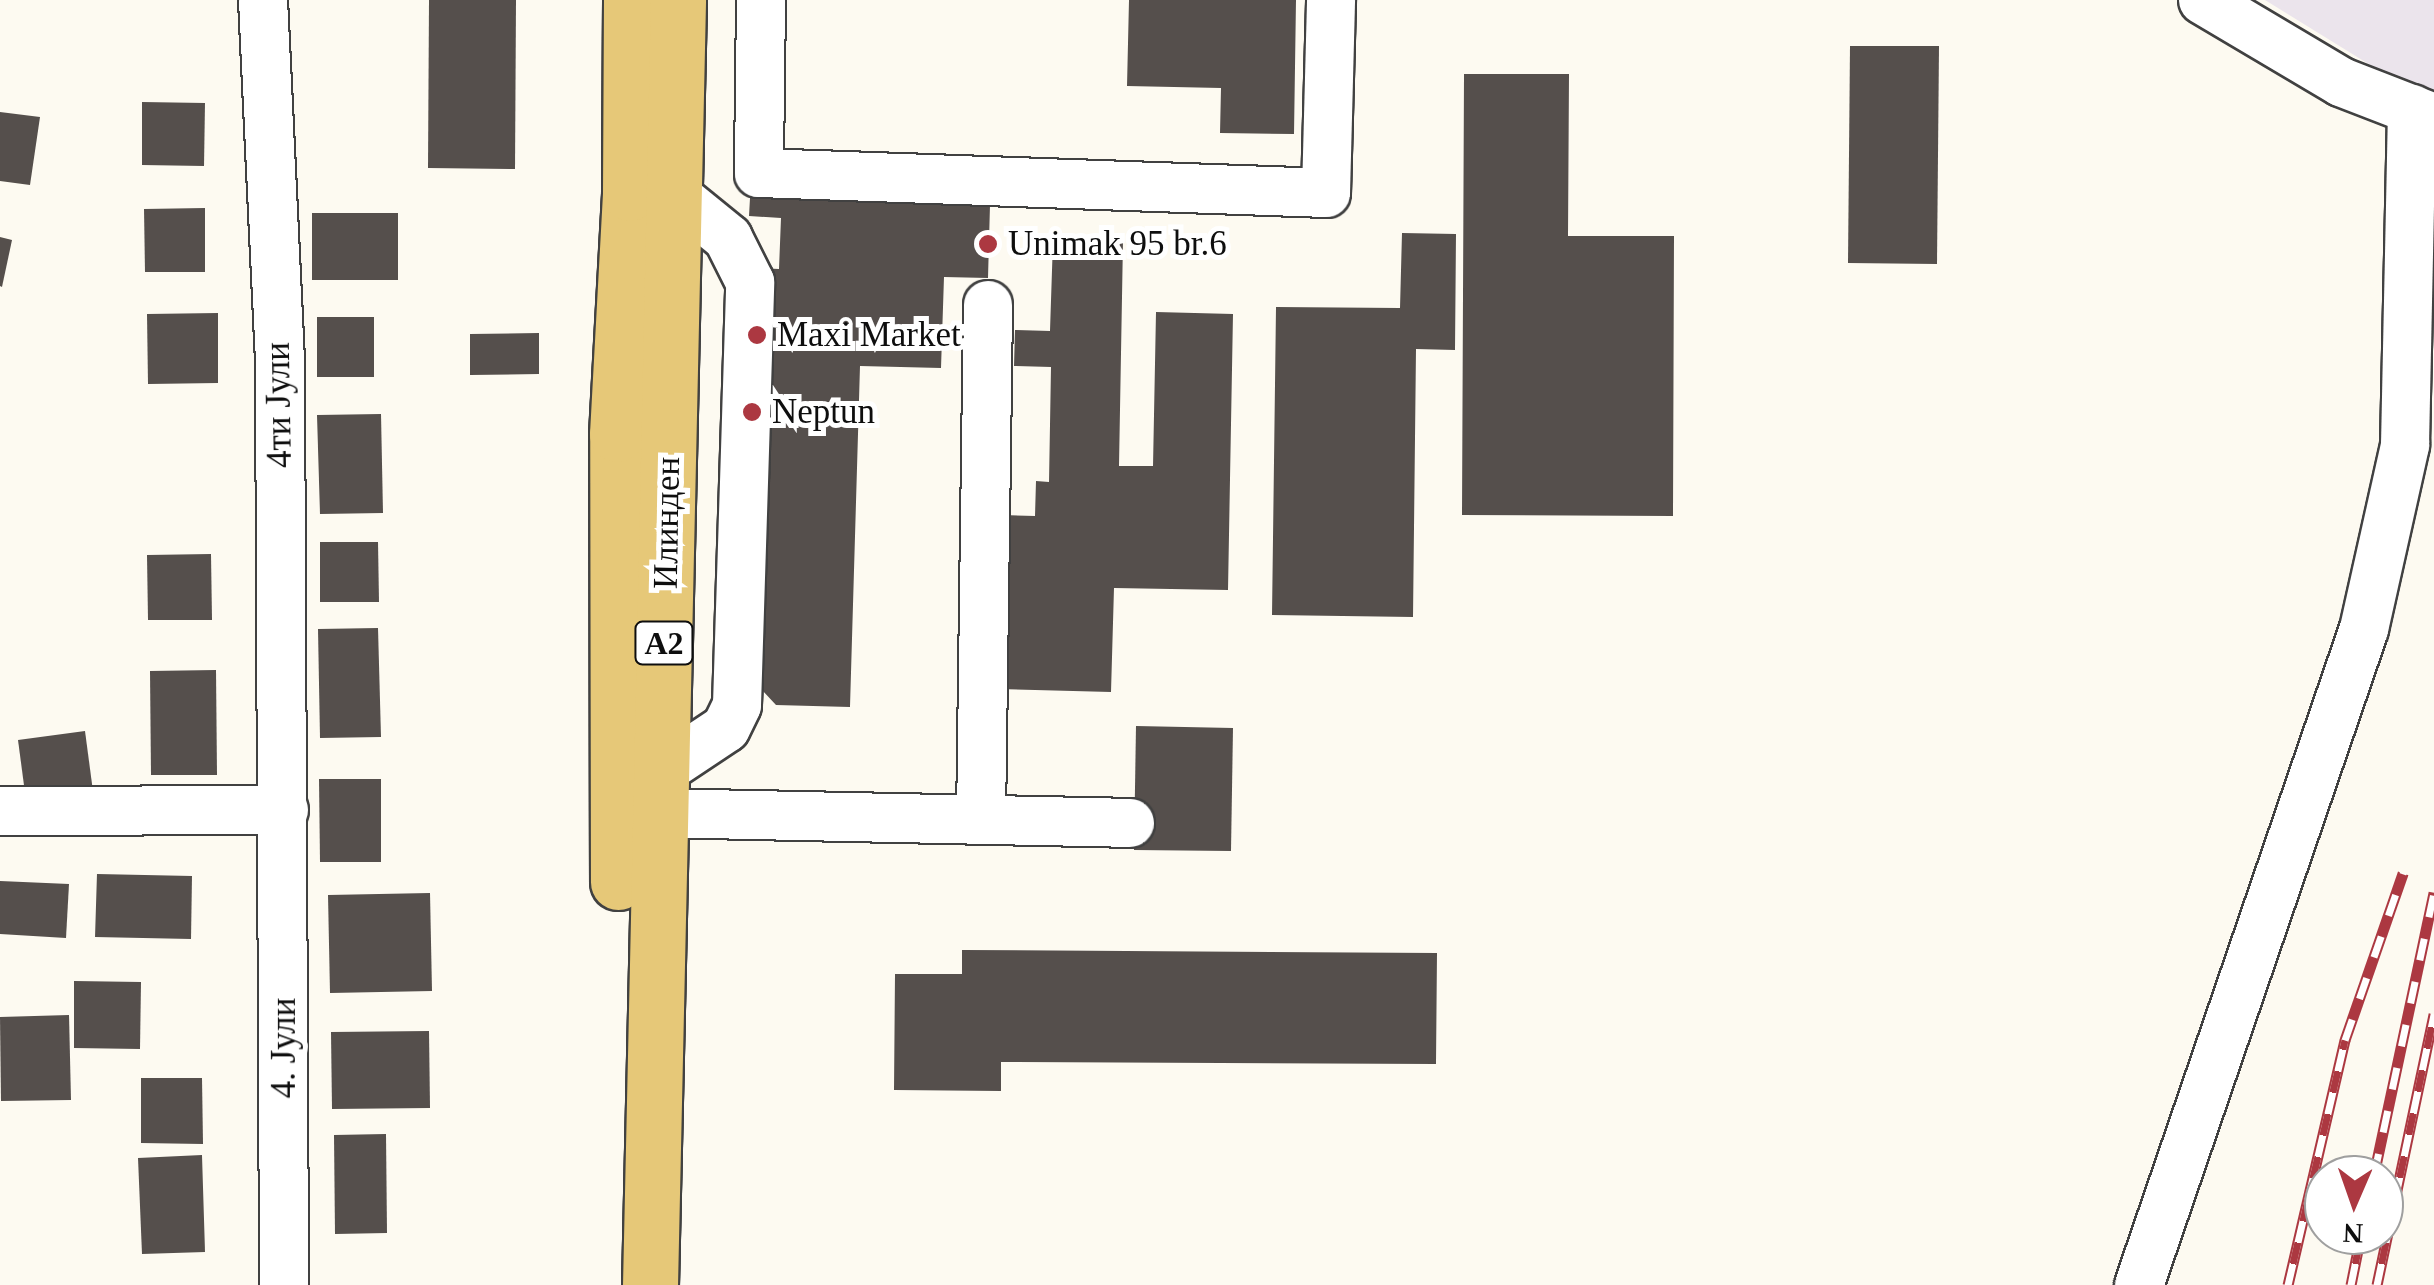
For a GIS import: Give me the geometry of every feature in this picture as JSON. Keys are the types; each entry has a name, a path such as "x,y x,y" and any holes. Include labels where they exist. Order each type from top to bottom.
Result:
{"main road":[{"name":"Илинден","path":"612,1285 618,434 630,192 631,0"},
{"name":"Илинден","path":"650,1285 678,0"}],"street":[{"name":"4ти Јули","path":"263,0 280,364 284,810"},
{"path":"761,0 759,173 1326,193 1331,0"},
{"path":"2139,1285 2364,629 2404,445 2423,114 2341,82 2204,0"},
{"path":"658,792 726,728 736,705 750,282 728,238 675,195"},
{"path":"981,820 988,305"},
{"path":"658,792 981,820 1130,824"},
{"path":"0,811 284,810"},
{"name":"4. Јули","path":"284,810 284,1285"}],"shaded area":[{"path":"2265,0 2434,0 2434,101 2422,97"}],"building":[{"path":"429,0 516,0 515,169 428,168"},
{"path":"1129,0 1296,0 1294,134 1220,133 1221,88 1127,86"},
{"path":"1850,46 1939,46 1937,264 1848,263"},
{"path":"1464,74 1569,74 1568,236 1674,236 1673,516 1462,515"},
{"path":"142,102 205,103 204,166 142,165"},
{"path":"0,112 40,117 30,185 0,181"},
{"path":"750,198 990,205 988,278 944,277 941,368 860,366 850,707 776,705 747,674 758,268 779,269 781,218 749,216"},
{"path":"205,208 205,272 145,272 144,209"},
{"path":"312,213 398,213 398,280 312,280"},
{"path":"1402,233 1456,234 1455,350 1416,349 1413,617 1272,615 1276,307 1400,308"},
{"path":"0,237 12,240 2,287 0,286"},
{"path":"1053,240 1123,241 1119,466 1153,466 1156,312 1233,314 1228,590 1114,588 1111,692 999,689 1003,515 1035,516 1036,481 1049,482 1051,367 1014,366 1015,330 1050,331"},
{"path":"218,313 218,383 148,384 147,314"},
{"path":"317,317 374,317 374,377 317,377"},
{"path":"539,333 539,374 470,375 470,334"},
{"path":"381,414 383,513 320,514 317,415"},
{"path":"320,542 378,542 379,602 320,602"},
{"path":"211,554 212,620 148,620 147,555"},
{"path":"378,628 381,737 320,738 318,629"},
{"path":"216,670 217,775 151,775 150,671"},
{"path":"1136,726 1233,728 1231,851 1134,850"},
{"path":"85,731 94,799 27,808 18,740"},
{"path":"319,779 381,779 381,862 320,862"},
{"path":"97,874 192,876 191,939 95,937"},
{"path":"0,881 69,884 66,938 0,934"},
{"path":"430,893 432,991 330,993 328,895"},
{"path":"962,950 1437,953 1436,1064 1001,1062 1001,1091 894,1090 895,974 962,974"},
{"path":"74,981 141,982 140,1049 74,1048"},
{"path":"69,1015 71,1100 1,1101 0,1017"},
{"path":"429,1031 430,1108 332,1109 331,1032"},
{"path":"141,1078 202,1078 203,1144 141,1143"},
{"path":"386,1134 387,1233 335,1234 334,1135"},
{"path":"202,1155 205,1252 142,1254 138,1158"}],"railway":[{"path":"2288,1285 2345,1040 2403,873"},
{"path":"2378,1155 2434,892"},
{"path":"2377,1285 2434,1014"},
{"path":"2351,1285 2357,1255"}],"place":[{"name":"Unimak 95 br.6","path":"988,244"},
{"name":"Maxi Market","path":"757,335"},
{"name":"Neptun","path":"752,412"}]}
